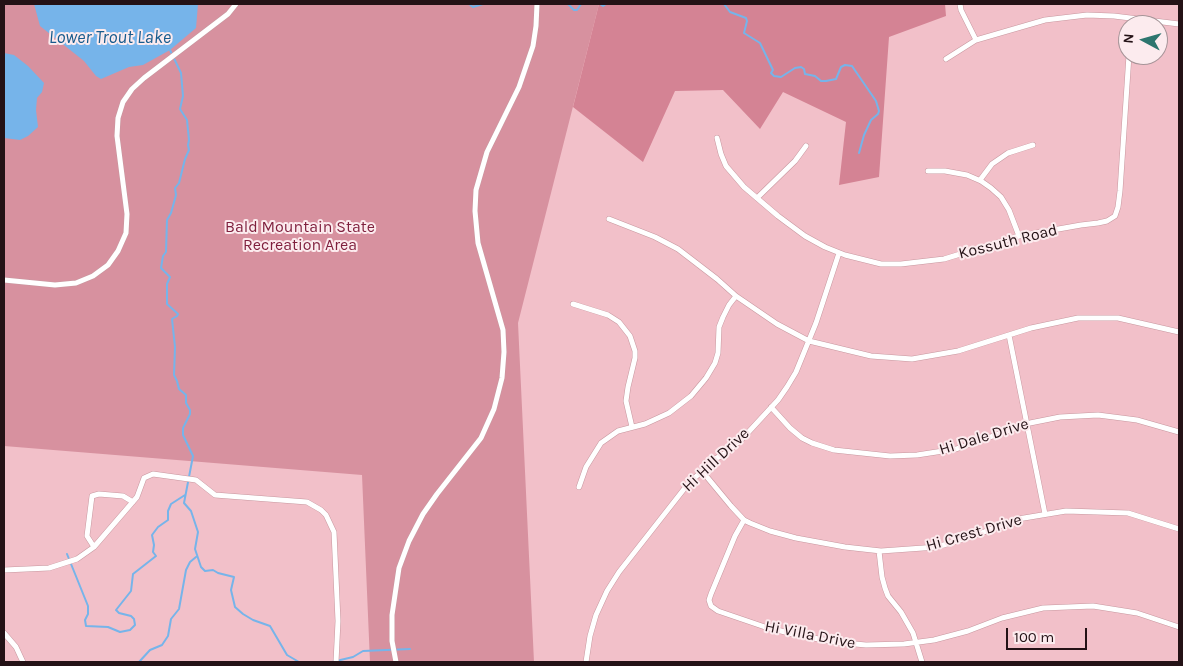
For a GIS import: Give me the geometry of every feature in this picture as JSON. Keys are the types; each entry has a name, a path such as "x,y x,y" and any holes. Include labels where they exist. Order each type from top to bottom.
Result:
{"street":[{"path":"4,280 55,285 76,283 92,276 108,265 118,251 126,233 127,214 117,136 118,118 123,102 132,89 144,78 228,14 236,4"},
{"path":"396,662 392,640 392,615 399,568 409,541 432,500 481,438 494,408 502,378 503,330 478,243 475,211 476,190 487,152 519,87 527,64 535,36 537,4"},
{"path":"960,4 976,40"},
{"path":"946,59 976,40 1045,20 1087,15 1118,16"},
{"name":"Kossuth Road","path":"717,138 726,166 744,187 805,236 839,253 881,264 944,259 1019,236 1081,225 1098,224 1115,216 1120,191 1128,65"},
{"path":"980,180 992,164 1008,153 1033,145"},
{"path":"757,198 795,161 806,146"},
{"path":"928,171 945,171 967,175 980,180 1001,197 1009,210 1019,236"},
{"path":"609,218 655,237 678,249 736,296 777,324 809,341 871,356 912,359 958,351 1064,319 1093,317 1130,320 1179,332"},
{"name":"Hi Hill Drive","path":"586,662 596,615 607,592 620,572 688,484 715,459 726,453 743,438 778,400 792,378 809,341 839,253"},
{"path":"579,488 586,467 601,443 618,432 650,422 669,413 691,396 706,378 715,363 718,353 720,327 723,317 736,296"},
{"path":"573,304 608,316 619,322 630,336 635,351 635,358 626,401 632,427"},
{"path":"1009,335 1045,514"},
{"name":"Hi Dale Drive","path":"771,407 790,428 802,438 812,443 844,451 890,456 918,455 956,449 1027,424 1060,417 1098,415 1137,420 1179,432"},
{"name":"Hi Crest Drive","path":"702,471 744,520 770,531 796,538 845,547 879,551 937,547 1018,520 1045,514 1084,511 1128,514 1179,529"},
{"path":"4,563 5,570 49,568 77,559 94,547 139,493 144,478 153,474 196,480 215,495 307,502 321,510 331,523 334,532 338,621 336,662"},
{"path":"94,547 87,536 92,496 96,494 123,496 132,502"},
{"name":"Hi Villa Drive","path":"744,520 735,536 709,600 711,606 718,611 765,627 834,642 866,645 917,643 968,632 1002,618 1043,608 1093,606 1137,614 1179,626"},
{"path":"879,551 882,577 888,596 908,623 917,643 922,662"},
{"path":"4,633 16,647 23,662"}],"green space":[{"name":"Bald Mountain State Recreation Area","path":"4,4 599,4 518,323 534,662 370,662 362,475 4,446"}],"shaded area":[{"path":"599,4 945,4 946,16 889,37 879,177 839,185 846,122 783,92 760,129 723,90 675,91 643,162 573,107"}],"water":[{"name":"Lower Trout Lake","path":"34,4 198,4 196,28 170,50 143,65 129,67 101,79 96,76 84,61 40,26"},
{"path":"4,53 14,55 28,66 44,83 42,92 37,98 38,127 20,140 4,138"}],"waterway":[{"path":"469,4 473,7 483,4"},
{"path":"568,4 574,10 577,10 581,4"},
{"path":"600,4 603,6 606,4"},
{"path":"724,4 730,12 746,18 744,33 760,43 773,70 771,73 774,76 781,77 795,68 801,67 804,69 805,74 815,76 821,81 826,81 836,79 841,67 845,65 852,66 876,101 879,111 871,120 859,153"},
{"path":"170,50 181,73 183,96 180,109 187,120 189,140 189,150 179,183 175,188 176,195 167,220 166,252 163,256 161,268 170,277 167,284 167,304 178,314 172,319 175,347 174,375 179,389 186,395 186,403 190,410 183,428 183,435 193,456 184,503 191,511 198,532 195,549 201,567 205,571 213,570 234,577 231,590 235,607 253,620 270,626 287,655 299,662"},
{"path":"67,554 88,606 88,614 85,620 86,626 108,627 120,632 130,630 135,625 134,619 116,610 131,591 133,574 156,556 153,552 152,535 158,527 168,520 168,511 171,504 185,495"},
{"path":"139,662 150,650 162,645 168,636 171,619 179,609 186,570 190,562 196,557"},
{"path":"332,662 353,657 363,651 410,649"}]}
